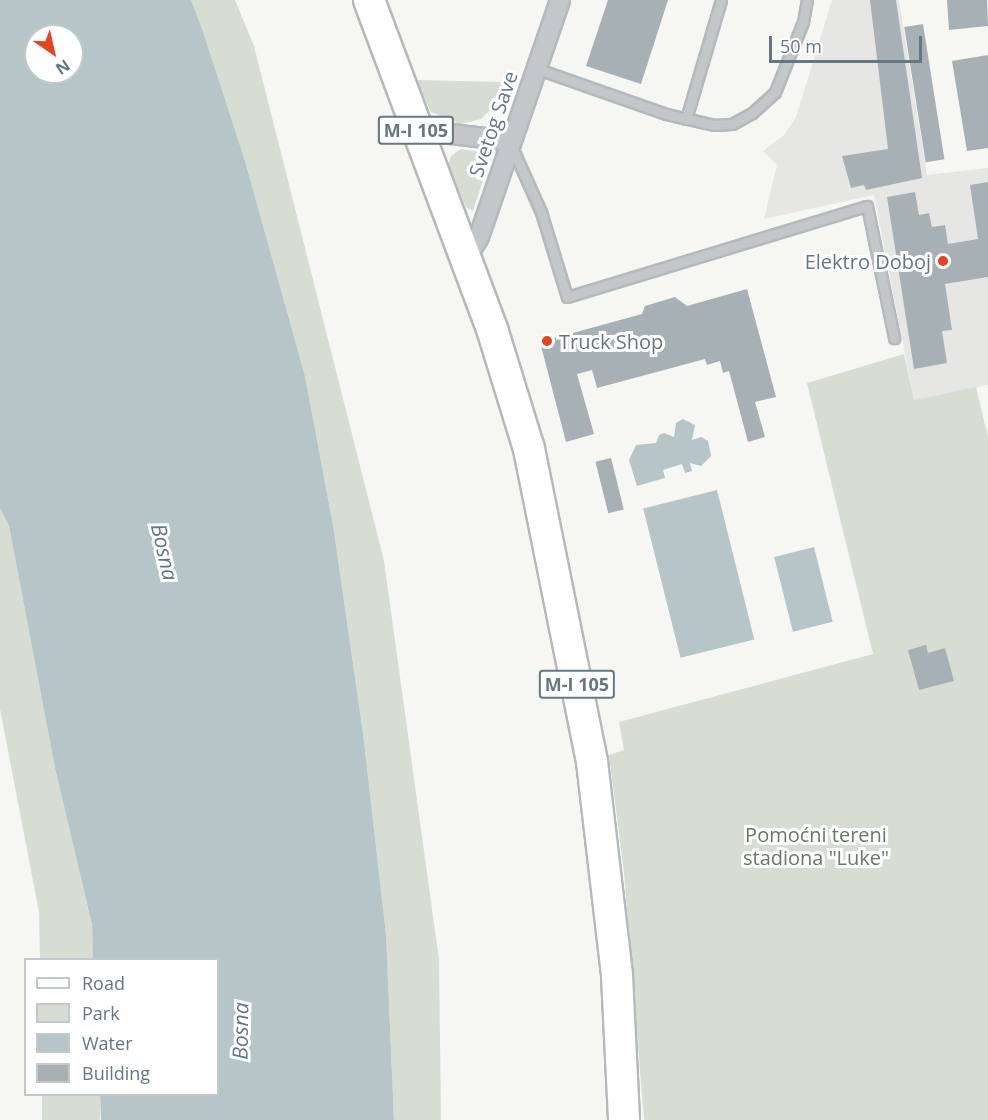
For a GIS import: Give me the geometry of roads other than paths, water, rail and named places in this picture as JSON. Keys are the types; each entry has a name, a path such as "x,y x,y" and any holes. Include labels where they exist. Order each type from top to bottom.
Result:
{"main road":[{"name":"M-I 105","path":"369,0 493,332 529,449 569,638 592,762 617,976 624,1120"}],"street":[{"name":"Svetog Save","path":"465,260 480,237 510,141 560,0"},
{"path":"417,130 510,141"}],"lane":[{"path":"686,119 708,35 721,0"},
{"path":"535,68 686,119 732,124 752,113 775,92 800,31 807,0"},
{"path":"510,141 542,212 567,297 867,207 894,338"}],"water":[{"name":"Bosna","path":"0,0 191,0 245,161 305,376 333,525 363,733 386,934 394,1120 101,1120 100,1096 219,1096 219,958 93,958 92,925 55,768 9,526 0,508"},
{"path":"683,419 695,425 692,440 701,437 708,441 711,456 701,466 690,463 692,471 685,473 682,464 663,470 665,478 637,486 629,460 636,445 656,443 659,435 664,433 674,437 676,423"},
{"path":"717,490 754,639 681,658 643,508"},
{"path":"814,547 833,622 793,632 774,557"}],"place":[{"name":"Elektro Doboj","path":"943,261"},
{"name":"Truck Shop","path":"547,341"}],"park label":[{"name":"Pomoćni tereni stadiona \"Luke\"","path":"816,846"}]}
